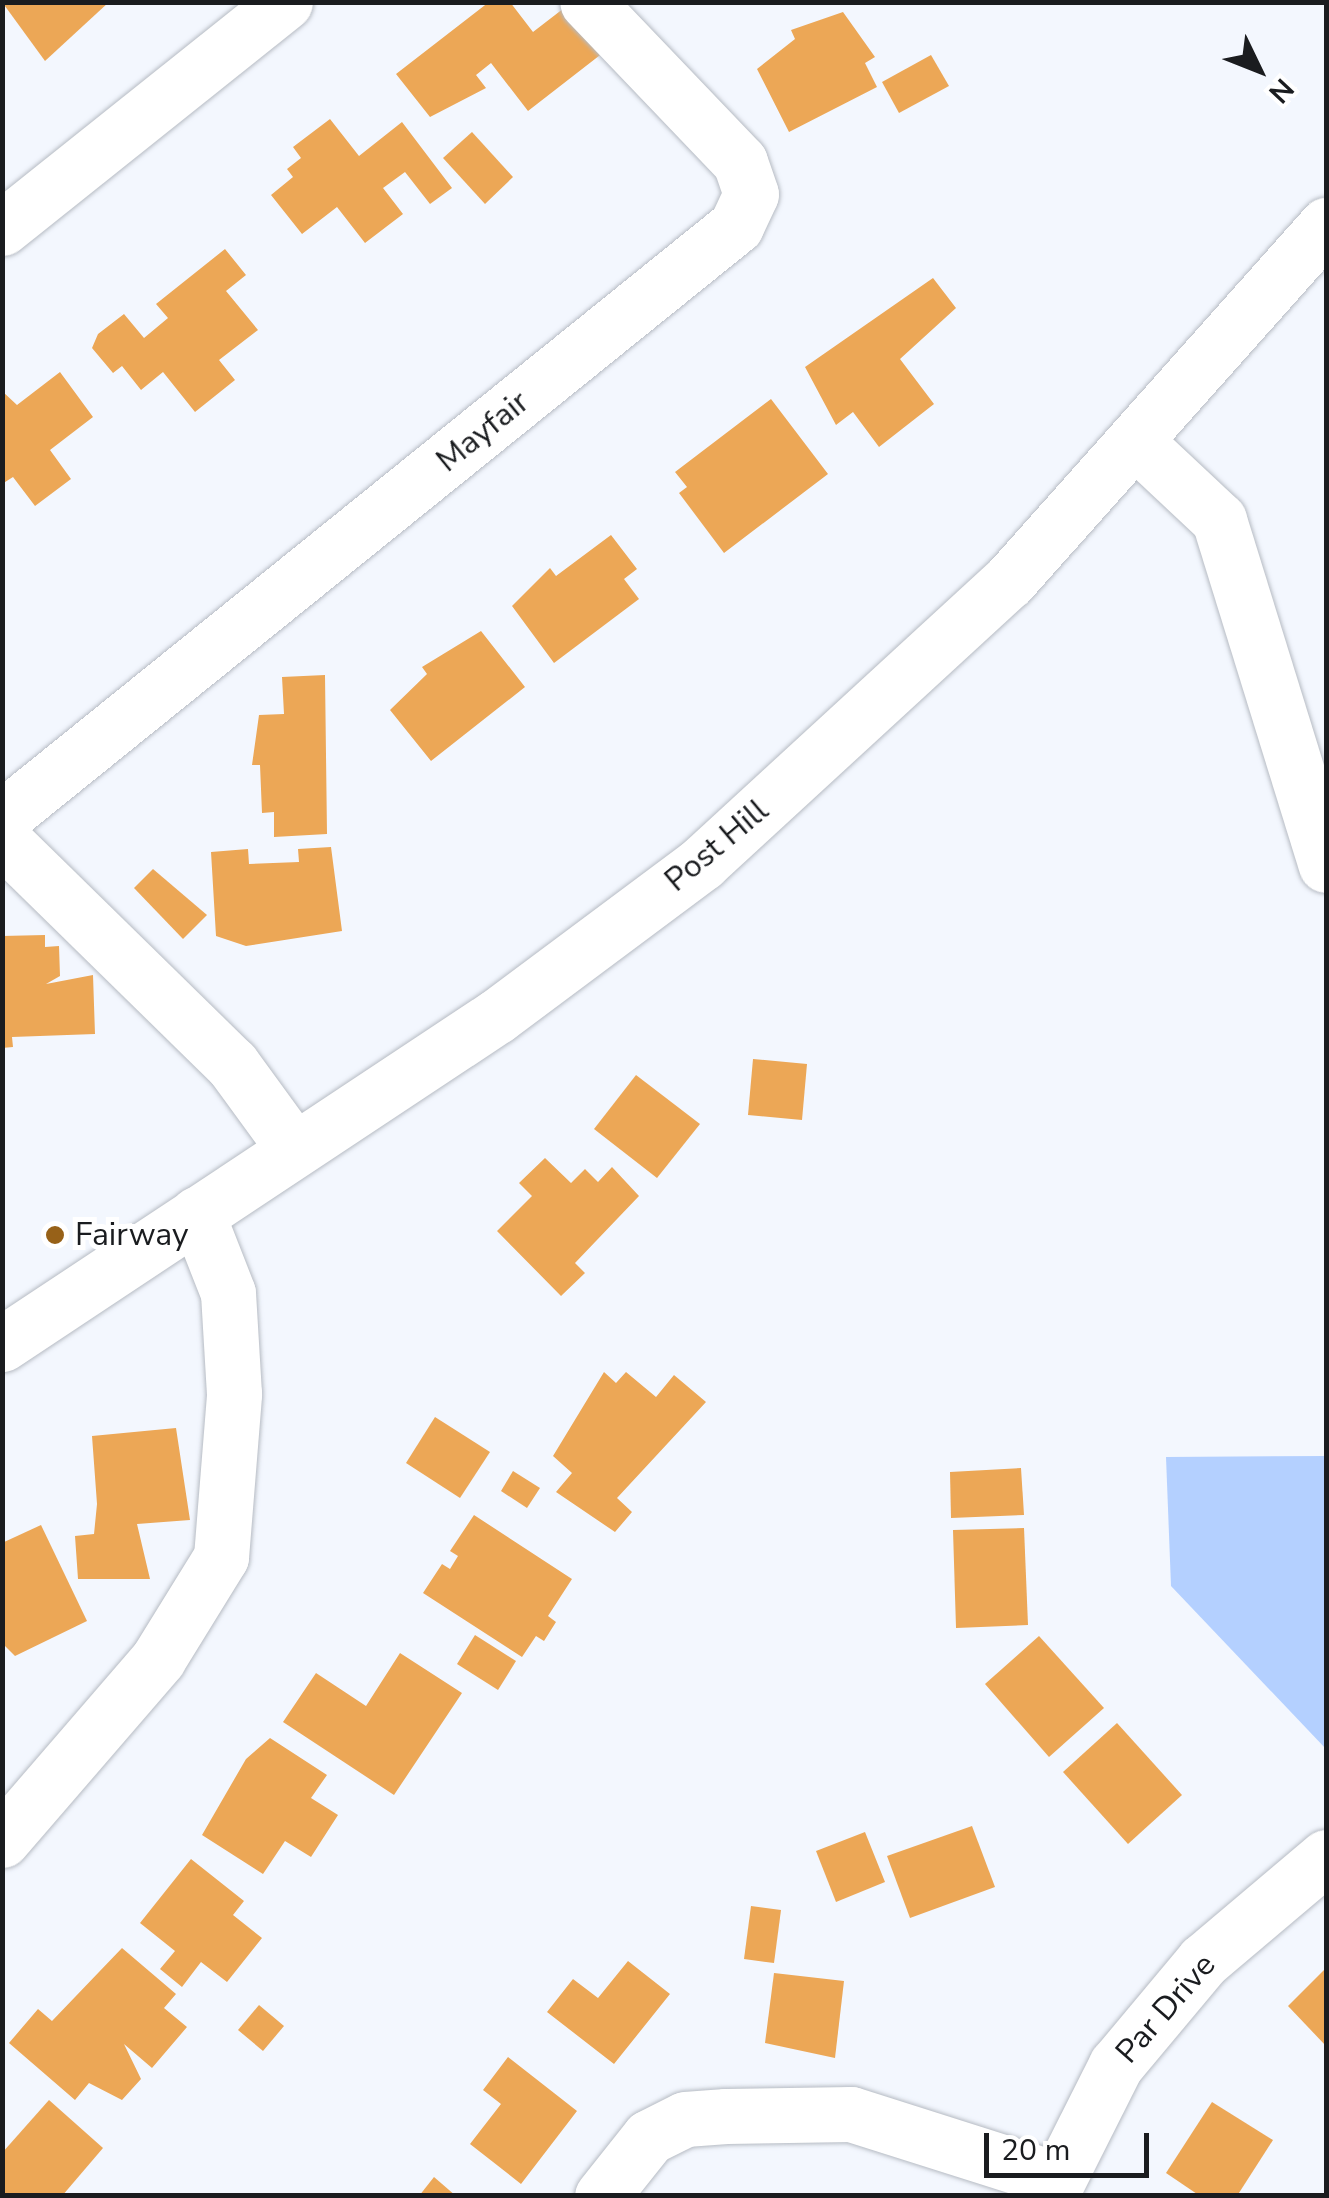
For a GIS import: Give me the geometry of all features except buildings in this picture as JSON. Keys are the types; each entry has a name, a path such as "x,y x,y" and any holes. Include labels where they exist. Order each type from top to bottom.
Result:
{"street":[{"path":"2,228 285,2"},
{"name":"Mayfair","path":"2,818 736,226 751,194 740,162 587,2"},
{"name":"Post Hill","path":"2,1344 497,1016 702,863 1009,581 1326,225"},
{"path":"1134,441 1219,520 1326,864"},
{"path":"2,838 232,1064 294,1149"},
{"path":"2,1840 158,1659 221,1557 234,1394 228,1293 197,1214"},
{"name":"Par Drive","path":"1051,2187 1116,2065 1202,1961 1326,1857"},
{"path":"602,2196 650,2137 685,2119 726,2116 851,2114 1051,2187"}],"shaded area":[{"path":"1326,1456 1326,1749 1171,1586 1166,1457"}],"place":[{"name":"Fairway","path":"55,1235"}]}
